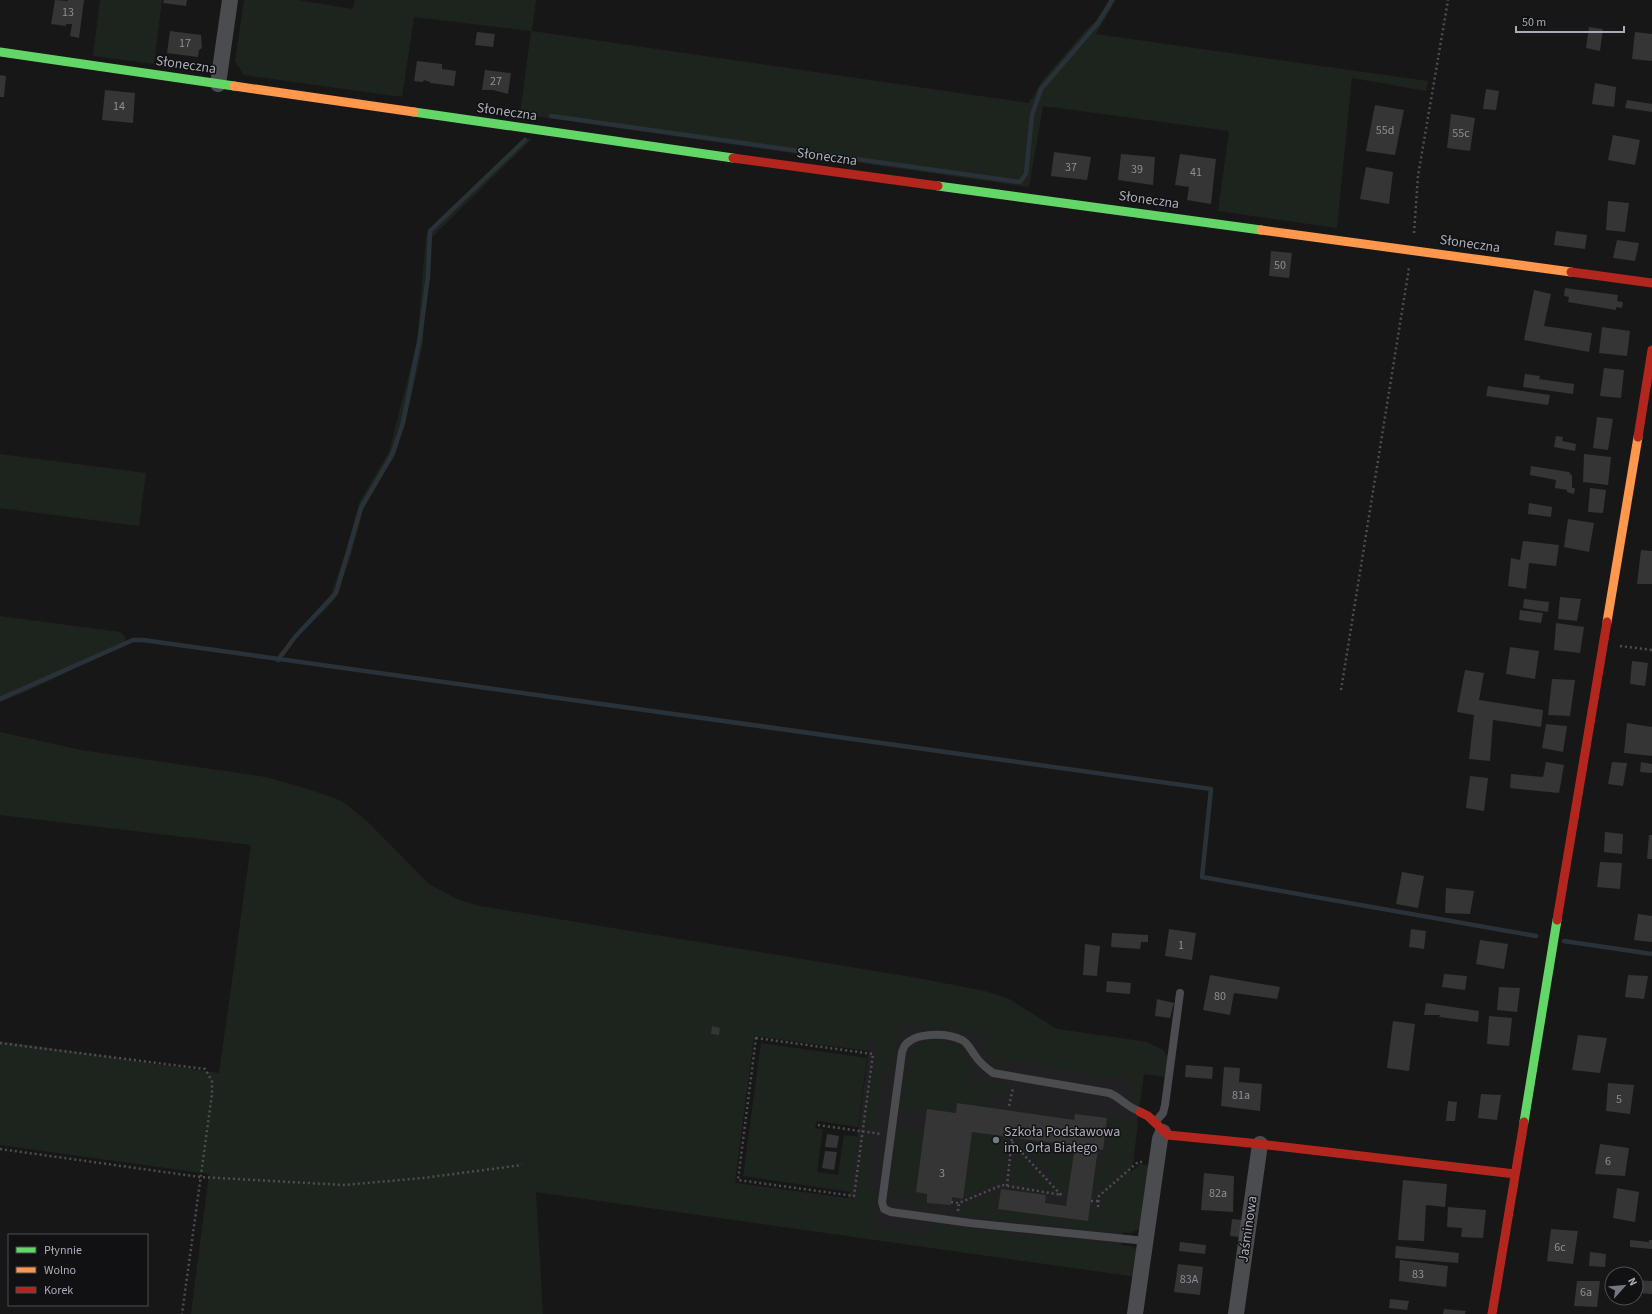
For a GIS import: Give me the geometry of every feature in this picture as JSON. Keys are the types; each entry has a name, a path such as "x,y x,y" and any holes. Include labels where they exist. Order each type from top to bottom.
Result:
{"street":[{"path":"218,84 230,0"},
{"name":"Słoneczna","path":"0,52 695,153 1652,283"},
{"path":"1492,1314 1652,350"},
{"path":"1140,1112 1150,1117 1168,1136 1260,1144 1515,1174"},
{"path":"1136,1314 1157,1164 1160,1139 1159,1127"},
{"name":"Jaśminowa","path":"1236,1314 1260,1144"}],"lane":[{"path":"1159,1127 1165,1105 1180,993"},
{"path":"1140,1112 1132,1109 1116,1096 1109,1093 993,1074 984,1067 962,1040 944,1036 926,1035 914,1038 905,1044 902,1052 882,1202 884,1209 890,1212 970,1223 1146,1241"}],"path":[{"path":"1341,690 1412,250 1418,176 1448,0"},
{"path":"1604,644 1652,650"},
{"path":"756,1038 873,1054 862,1132 854,1196 738,1180 756,1038"},
{"path":"0,1043 205,1069 212,1081 212,1094 182,1314"},
{"path":"1009,1106 1015,1077"},
{"path":"818,1125 881,1134"},
{"path":"1006,1186 1012,1137"},
{"path":"951,1202 959,1203 1002,1185 1062,1195 1012,1142"},
{"path":"0,1149 200,1177 344,1185 424,1178 522,1165"},
{"path":"1098,1207 1099,1196 1138,1162 1157,1164"},
{"path":"1091,1201 1098,1202"},
{"path":"951,1210 958,1211 959,1203"}],"shaded area":[{"path":"100,0 162,0 154,64 93,56"},
{"path":"244,0 298,0 353,9 355,0 536,0 532,31 1029,103 1042,81 1084,32 1097,20 1109,0 1116,0 1096,34 1428,81 1426,91 1352,78 1337,228 1218,211 1229,131 1043,106 1029,187 520,114 531,31 414,17 402,97 244,75 235,61"},
{"path":"523,139 532,139 432,237 425,304 423,343 411,399 396,453 365,502 351,555 335,599 276,657 330,597 345,555 359,503 389,452 417,342 426,236"},
{"path":"0,454 146,473 139,526 0,508"},
{"path":"0,616 120,632 125,637 125,641 62,675 0,702"},
{"path":"0,732 81,750 266,777 342,801 368,822 429,884 457,899 479,906 912,977 985,991 1009,999 1057,1029 1147,1042 1163,1050 1169,1059 1165,1077 1144,1074 1140,1105 1136,1104 1131,1099 1132,1080 1003,1060 1001,1071 990,1066 987,1062 984,1047 985,1036 900,1023 894,1067 890,1073 883,1074 875,1125 865,1127 877,1040 871,1040 869,1051 754,1036 735,1183 855,1199 864,1136 873,1141 866,1188 877,1192 873,1226 930,1235 932,1224 1130,1246 1136,1248 1141,1254 1137,1277 536,1192 543,1314 191,1314 209,1174 0,1145 0,1041 219,1073 251,845 0,815"},
{"name":"Szkoła Podstawowa im. Orła Białego","path":"875,1003 1147,1042 1118,1274 849,1236 854,1198 849,1198"},
{"path":"936,1040 956,1044 964,1050 968,1059 968,1078 1010,1084 1007,1098 990,1096 988,1107 957,1103 956,1113 927,1109 927,1112 900,1111 908,1059 919,1045"},
{"path":"761,1043 867,1058 858,1127 817,1121 815,1128 823,1129 817,1172 838,1175 844,1135 859,1137 851,1192 743,1176"},
{"path":"1110,1117 1138,1121 1133,1165 1096,1196 1092,1194 1097,1156 1105,1158"},
{"path":"898,1128 924,1131 916,1192 927,1194 927,1203 905,1200 889,1191"},
{"path":"972,1132 1009,1137 1003,1180 963,1199"},
{"path":"1018,1138 1075,1146 1068,1193 1063,1191 1017,1144"},
{"path":"1015,1149 1054,1190 1011,1183"},
{"path":"1140,1164 1152,1166 1141,1228 1130,1233 960,1216 961,1205 1001,1189 999,1208 1088,1221 1090,1208 1102,1210 1105,1193"}],"building":[{"path":"55,0 84,0 79,38 70,36 72,24 66,24 66,26 51,24"},
{"path":"164,0 187,0 186,6 163,3"},
{"path":"1589,27 1603,29 1600,51 1586,48"},
{"path":"170,31 201,35 202,48 199,50 198,57 167,53"},
{"path":"477,32 495,34 493,47 475,45"},
{"path":"1635,32 1652,34 1652,61 1632,59"},
{"path":"417,61 442,64 442,69 456,71 454,86 430,83 424,80 423,82 414,81"},
{"path":"485,70 511,73 508,94 493,90 482,90"},
{"path":"0,75 6,76 4,97 0,97"},
{"path":"1595,83 1616,87 1614,107 1592,104"},
{"path":"1486,89 1499,91 1496,110 1483,109"},
{"path":"105,90 135,93 133,123 102,120"},
{"path":"1627,100 1652,104 1652,112 1625,108"},
{"path":"1375,105 1404,110 1395,155 1366,151"},
{"path":"1451,114 1475,118 1470,151 1447,148"},
{"path":"1613,135 1640,140 1635,165 1608,160"},
{"path":"1054,152 1091,157 1087,180 1051,176"},
{"path":"1121,154 1155,157 1153,185 1118,180"},
{"path":"1180,154 1216,159 1211,204 1187,200 1189,187 1175,185"},
{"path":"1366,167 1393,172 1389,204 1360,199"},
{"path":"1608,201 1629,203 1625,232 1606,230"},
{"path":"1556,231 1587,235 1585,249 1554,245"},
{"path":"1617,240 1639,243 1635,261 1613,258"},
{"path":"1271,251 1292,253 1289,278 1269,276"},
{"path":"1565,288 1618,295 1617,301 1623,302 1622,308 1616,307 1616,310 1568,302 1569,297 1564,296"},
{"path":"1534,290 1551,294 1544,326 1592,333 1589,352 1524,340"},
{"path":"1602,327 1630,331 1627,356 1599,353"},
{"path":"1604,368 1624,370 1621,398 1600,396"},
{"path":"1525,374 1540,376 1539,379 1574,384 1573,394 1523,387"},
{"path":"1488,386 1550,395 1548,405 1486,396"},
{"path":"1597,417 1613,419 1608,450 1593,448"},
{"path":"1556,436 1563,437 1562,441 1576,444 1575,451 1554,447"},
{"path":"1584,454 1611,457 1608,485 1583,482"},
{"path":"1531,466 1569,472 1572,476 1572,488 1575,488 1574,494 1567,492 1567,490 1555,488 1556,480 1530,475"},
{"path":"1590,488 1606,490 1603,513 1588,512"},
{"path":"1529,503 1552,507 1551,517 1528,514"},
{"path":"1568,519 1594,523 1589,552 1564,547"},
{"path":"1523,541 1559,545 1556,566 1529,563 1526,589 1508,586 1511,558 1520,560"},
{"path":"1641,550 1652,551 1652,584 1637,584"},
{"path":"1560,597 1581,599 1577,621 1558,619"},
{"path":"1524,599 1549,602 1548,612 1523,608"},
{"path":"1520,610 1543,613 1541,623 1519,620"},
{"path":"1556,623 1584,627 1580,653 1554,650"},
{"path":"1510,647 1539,651 1535,679 1506,674"},
{"path":"1632,661 1648,663 1645,686 1630,684"},
{"path":"1465,670 1484,673 1479,700 1543,710 1541,727 1493,720 1490,761 1469,759 1474,715 1457,712"},
{"path":"1552,679 1575,680 1570,716 1548,715"},
{"path":"1627,723 1652,727 1652,756 1624,753"},
{"path":"1546,724 1567,726 1563,752 1542,748"},
{"path":"1546,762 1564,765 1559,793 1510,788 1511,774 1543,777"},
{"path":"1612,762 1627,763 1623,786 1608,784"},
{"path":"1641,762 1652,764 1652,773 1640,772"},
{"path":"1470,776 1488,778 1484,811 1466,808"},
{"path":"1605,832 1623,834 1622,854 1604,852"},
{"path":"1649,835 1652,835 1652,859 1647,859"},
{"path":"1600,862 1622,863 1620,889 1597,887"},
{"path":"1402,872 1424,876 1418,908 1396,904"},
{"path":"1446,888 1474,891 1470,914 1445,913"},
{"path":"1638,914 1652,916 1652,942 1634,940"},
{"path":"1169,929 1196,933 1192,960 1165,956"},
{"path":"1411,929 1426,931 1424,949 1409,947"},
{"path":"1112,933 1148,935 1148,942 1141,942 1140,949 1111,947"},
{"path":"1480,940 1508,944 1504,969 1476,964"},
{"path":"1085,944 1100,946 1097,976 1083,975"},
{"path":"1444,974 1467,976 1465,990 1442,987"},
{"path":"1210,975 1280,987 1277,999 1234,993 1230,1015 1203,1010"},
{"path":"1628,975 1648,976 1644,999 1625,997"},
{"path":"1107,981 1131,983 1130,994 1106,992"},
{"path":"1499,987 1520,988 1517,1012 1497,1010"},
{"path":"1157,999 1174,1003 1170,1018 1155,1016"},
{"path":"1426,1003 1479,1011 1478,1022 1439,1017 1440,1015 1424,1015"},
{"path":"1489,1016 1512,1018 1509,1046 1487,1044"},
{"path":"1393,1021 1415,1024 1409,1071 1387,1068"},
{"path":"712,1026 720,1028 719,1035 711,1034"},
{"path":"1578,1035 1607,1038 1600,1073 1572,1070"},
{"path":"1186,1065 1213,1067 1212,1079 1185,1077"},
{"path":"1224,1067 1240,1068 1239,1082 1262,1084 1260,1111 1221,1106"},
{"path":"1608,1083 1634,1085 1630,1114 1606,1111"},
{"path":"1481,1094 1501,1095 1497,1120 1478,1118"},
{"path":"1448,1101 1457,1102 1455,1121 1446,1121"},
{"path":"957,1103 1074,1120 1075,1114 1107,1118 1103,1150 1098,1149 1088,1221 998,1209 1001,1189 1046,1195 1045,1203 1066,1206 1075,1146 972,1132 963,1199 952,1197 951,1205 927,1203 927,1194 916,1192 927,1109 956,1113"},
{"path":"827,1134 839,1136 837,1148 825,1147"},
{"path":"1600,1144 1629,1148 1625,1176 1595,1174"},
{"path":"825,1151 837,1152 834,1170 822,1168"},
{"path":"1204,1173 1234,1176 1233,1212 1201,1210"},
{"path":"1403,1180 1447,1184 1445,1207 1426,1205 1424,1241 1398,1240"},
{"path":"1617,1188 1639,1192 1635,1222 1613,1218"},
{"path":"1448,1207 1486,1210 1483,1238 1461,1237 1462,1228 1447,1227"},
{"path":"1232,1219 1242,1220 1240,1237 1230,1236"},
{"path":"1551,1229 1578,1231 1573,1264 1547,1261"},
{"path":"1630,1240 1649,1242 1649,1240 1652,1240 1652,1249 1630,1247"},
{"path":"1180,1242 1206,1245 1205,1254 1179,1251"},
{"path":"1396,1246 1459,1253 1458,1263 1395,1258"},
{"path":"1590,1252 1606,1254 1604,1267 1589,1266"},
{"path":"1400,1260 1448,1266 1446,1287 1399,1281"},
{"path":"1178,1264 1203,1267 1200,1295 1174,1292"},
{"path":"1644,1280 1652,1281 1652,1294 1644,1294"},
{"path":"1577,1281 1600,1281 1597,1307 1574,1306"},
{"path":"1390,1299 1409,1301 1407,1310 1389,1308"},
{"path":"1444,1309 1466,1311 1465,1314 1443,1314"}],"waterway":[{"path":"551,116 1020,182 1026,174 1032,115 1041,89 1098,23 1112,0"},
{"path":"278,660 295,637 336,593 361,508 392,455 403,423 420,337 428,276 430,231 525,140"},
{"path":"0,699 133,640 143,640 1211,789 1202,877 1536,936"},
{"path":"1564,941 1652,954"}],"traffic: fast":[{"path":"0,52 234,86"},
{"path":"414,112 733,158"},
{"path":"938,186 1261,230"},
{"path":"1524,1122 1557,920"}],"traffic: slow":[{"path":"234,86 414,112"},
{"path":"1261,230 1571,272"},
{"path":"1607,622 1638,437"}],"traffic: jam":[{"path":"733,158 938,186"},
{"path":"1571,272 1652,283"},
{"path":"1638,437 1652,350"},
{"path":"1557,920 1607,622"},
{"path":"1140,1112 1148,1116 1168,1135 1260,1144 1515,1174"},
{"path":"1492,1314 1524,1122"}],"place":[{"name":"Szkoła Podstawowa im. Orła Białego","path":"996,1140"}]}
